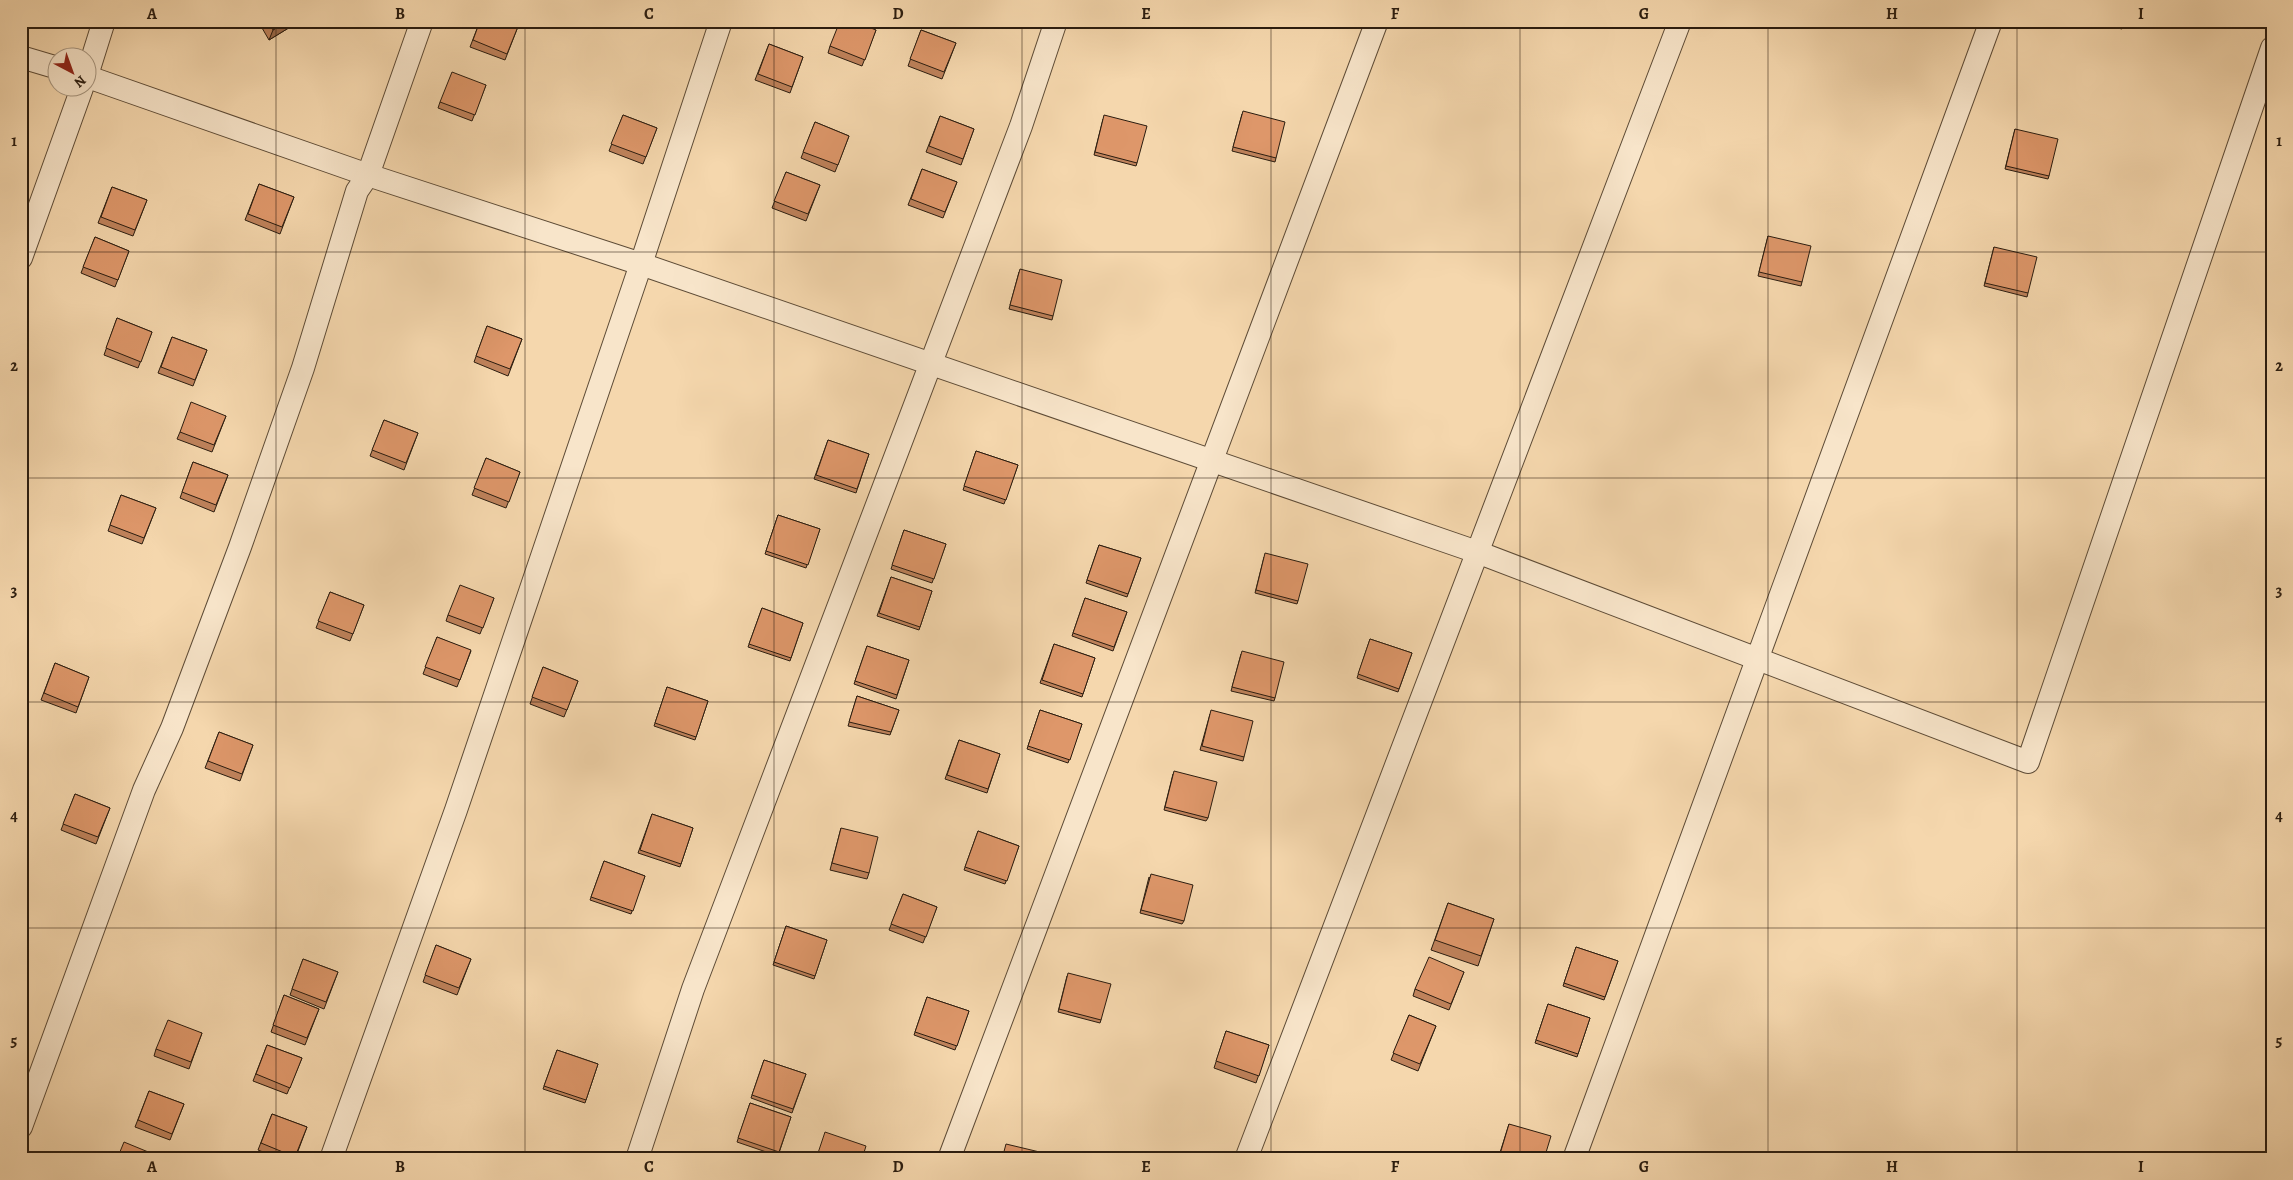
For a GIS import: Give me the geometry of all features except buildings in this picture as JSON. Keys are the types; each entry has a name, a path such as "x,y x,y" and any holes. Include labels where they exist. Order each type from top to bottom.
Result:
{"street":[{"path":"96,48 104,21"},
{"path":"21,1127 144,790 172,728 240,547 303,368 357,191 368,175 422,21"},
{"path":"331,1159 456,810 641,264 721,21"},
{"path":"637,1159 693,989 1021,126 1056,21"},
{"path":"949,1159 1377,21"},
{"path":"1246,1159 1680,21"},
{"path":"1574,1159 1991,21"},
{"path":"98,80 368,175 641,264 1477,552 2028,762 2272,48"},
{"path":"21,57 48,65"},
{"path":"21,258 78,98"}]}
